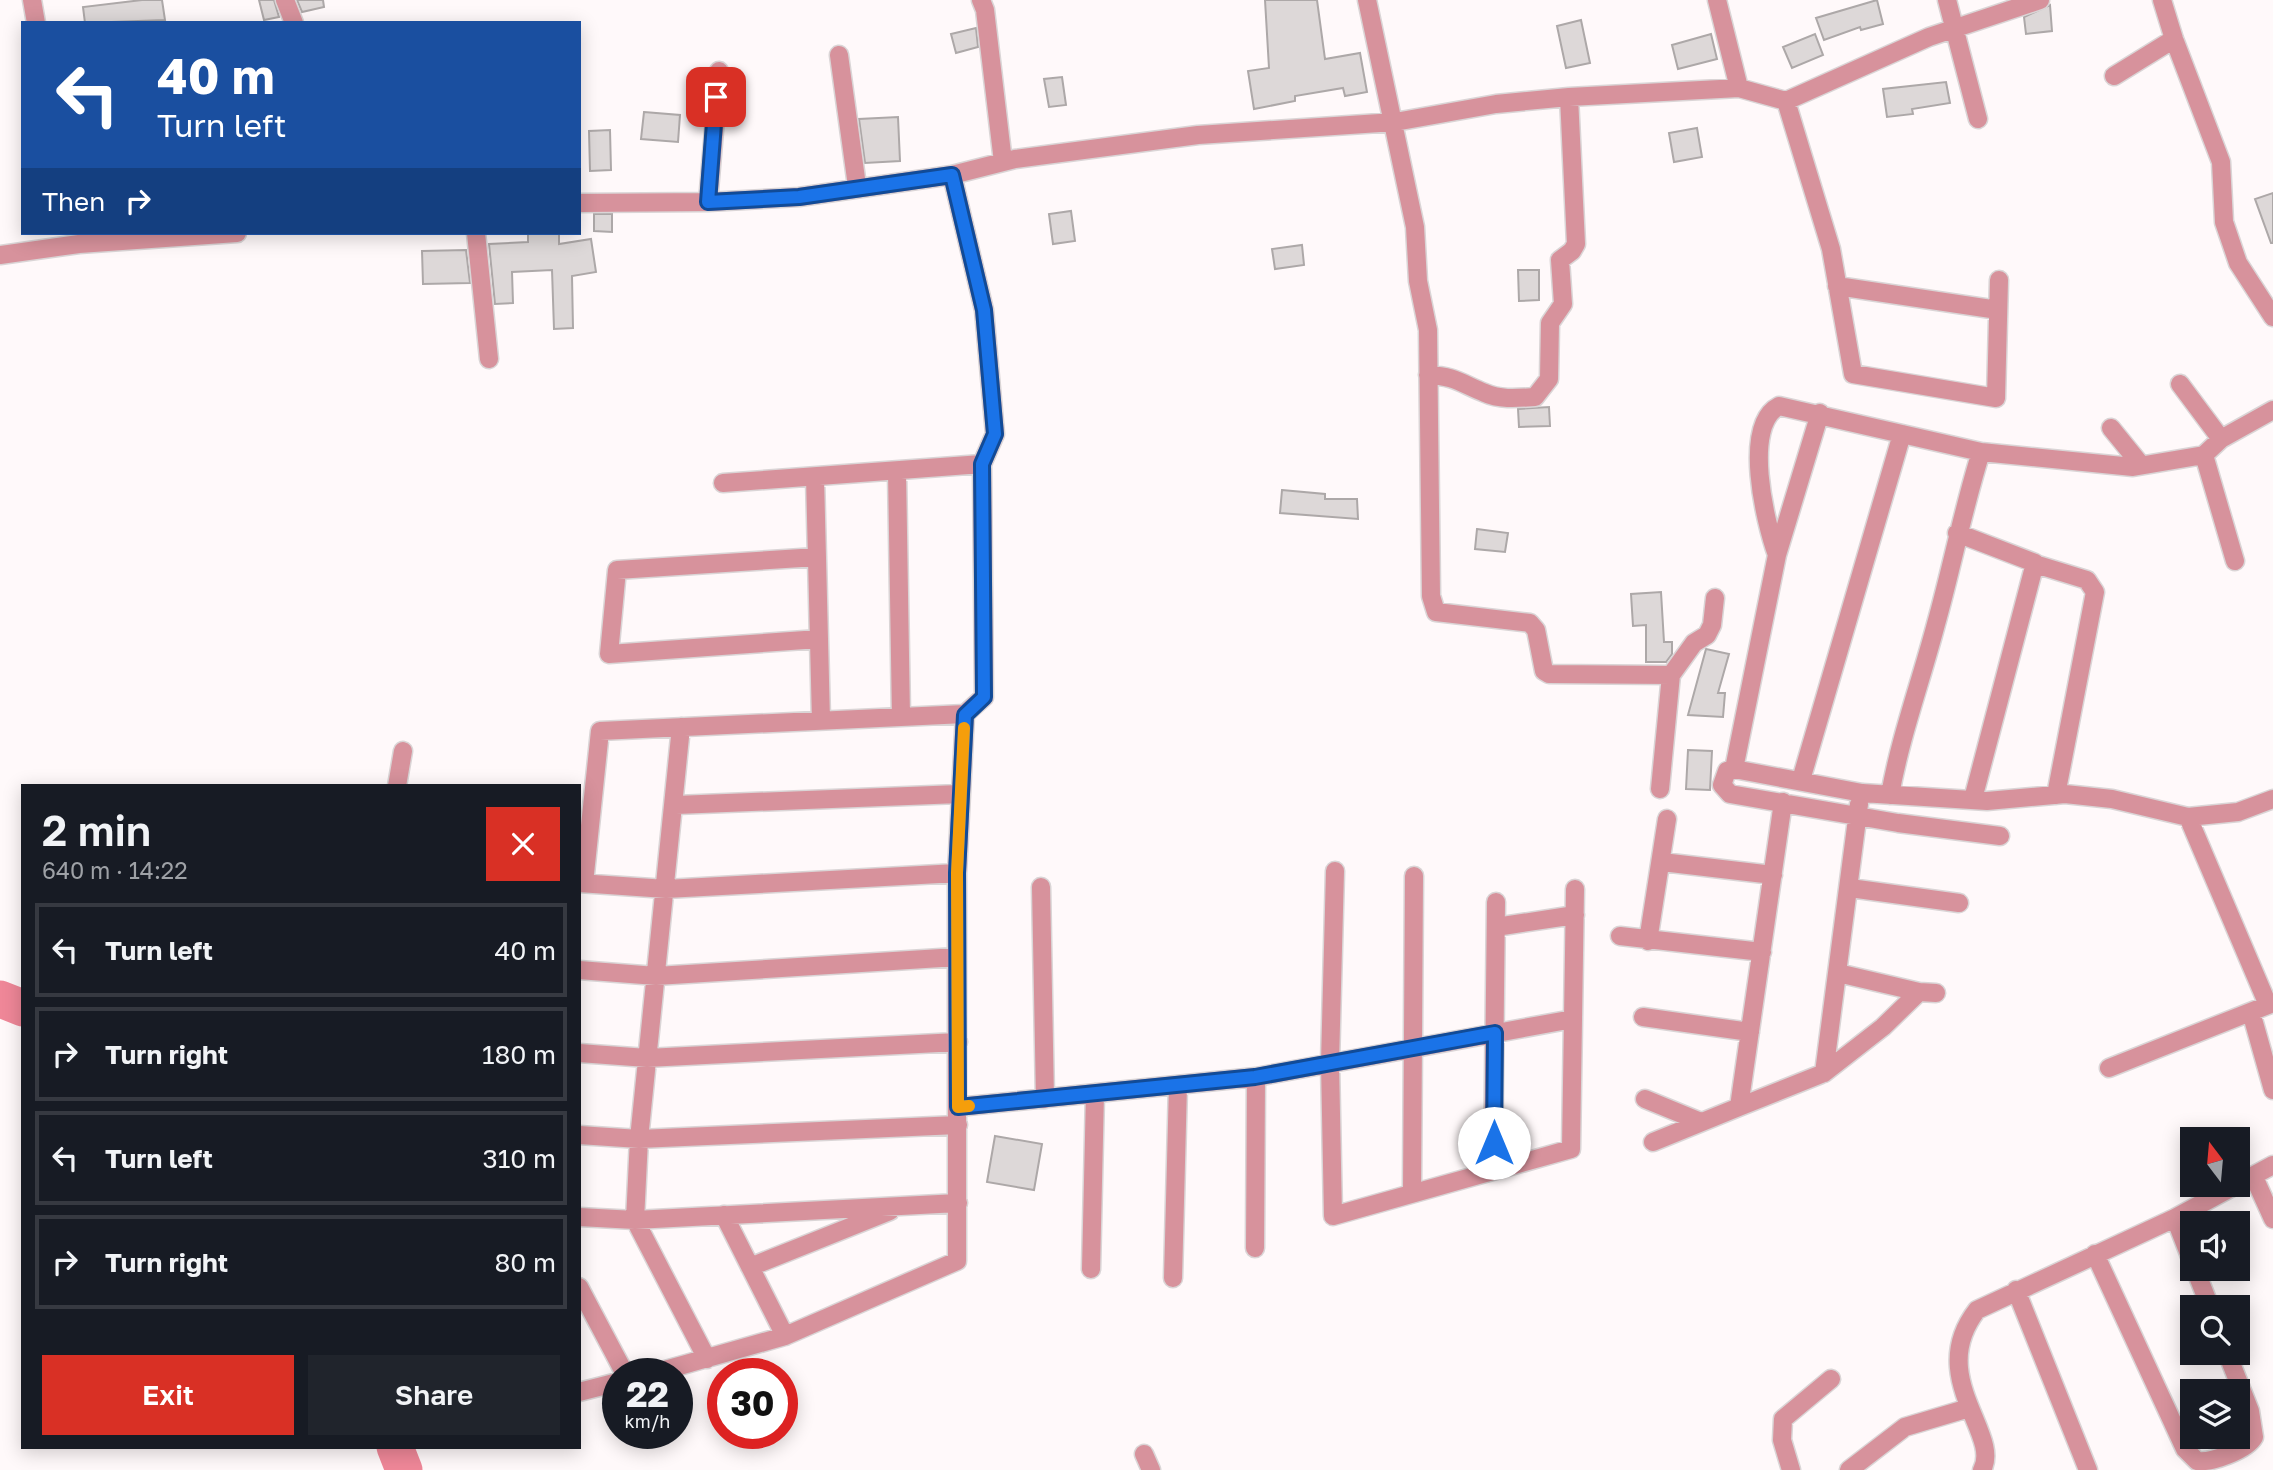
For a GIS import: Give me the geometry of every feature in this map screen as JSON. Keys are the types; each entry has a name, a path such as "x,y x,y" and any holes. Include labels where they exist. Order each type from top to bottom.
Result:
{"street":[{"path":"32,0 36,21"},
{"path":"285,0 293,21"},
{"path":"981,0 985,9 1003,162"},
{"path":"1367,0 1395,122 1415,227 1418,281 1427,330 1428,568 1431,596 1436,611 1530,623 1536,631 1544,671 1549,674 1671,675"},
{"path":"1717,0 1739,88"},
{"path":"1947,0 1979,119"},
{"path":"581,203 708,202 799,197 858,186 952,175 1003,162 1198,135 1395,122 1496,104 1569,97 1739,88 1786,101 1953,28 2040,0"},
{"path":"2162,0 2221,162 2224,222 2235,253 2273,317"},
{"path":"2113,76 2174,39"},
{"path":"839,55 858,186"},
{"path":"708,202 719,71"},
{"path":"1428,374 1450,376 1486,394 1514,398 1535,397 1549,379 1550,323 1563,304 1560,260 1573,251 1576,244 1569,97"},
{"path":"1786,101 1831,249 1853,374 1996,398 1999,280"},
{"path":"952,175 984,310 995,434 982,464 984,697 965,715 600,731 585,805 582,883 666,888 957,873"},
{"path":"0,255 77,239 184,235"},
{"path":"476,235 489,359"},
{"path":"1838,286 1998,310"},
{"path":"2180,384 2221,439"},
{"path":"1777,555 1762,508 1760,462 1763,424 1769,412 1781,405 1981,452 2141,465 2204,455 2221,439 2273,410"},
{"path":"1734,769 1777,555 1820,413"},
{"path":"2111,428 2141,465"},
{"path":"1801,780 1902,434"},
{"path":"1890,795 1896,761 1943,599 1957,533 1981,452"},
{"path":"2204,455 2235,561"},
{"path":"723,483 982,464"},
{"path":"897,471 901,718"},
{"path":"815,477 821,721"},
{"path":"1957,533 2035,564 2087,580 2095,592 2056,795"},
{"path":"817,556 617,570 609,653 819,639"},
{"path":"1973,799 2035,564"},
{"path":"1660,789 1671,675 1695,643 1707,635 1712,625 1715,598"},
{"path":"710,1358 785,1336 957,1261 957,873 965,715"},
{"path":"681,727 676,805 639,1139 635,1220 707,1359 693,1363"},
{"path":"397,784 403,751"},
{"path":"2000,836 1898,823 1730,794 1722,785 1723,779 1727,771 1734,769 1862,793 1987,801 2056,795 2112,799 2188,817 2238,811 2273,799"},
{"path":"1824,1073 1850,888 1856,814 1862,793"},
{"path":"676,805 959,794"},
{"path":"1739,1107 1783,802"},
{"path":"2188,817 2264,1007 2273,1090"},
{"path":"1648,941 1667,819"},
{"path":"1662,862 1773,875"},
{"path":"1335,871 1330,1063 1333,1216 1571,1149 1575,889"},
{"path":"1412,1194 1414,876"},
{"path":"1041,887 1045,1099"},
{"path":"1850,888 1959,902"},
{"path":"1493,1170 1496,902"},
{"path":"1496,927 1575,915"},
{"path":"1620,936 1762,952"},
{"path":"581,970 656,976 957,957"},
{"path":"1653,1142 1824,1073 1928,993 1838,973"},
{"path":"2109,1068 2264,1007"},
{"path":"1643,1017 1750,1032"},
{"path":"581,1135 639,1139 958,1116 1045,1099 1255,1077 1573,1018"},
{"path":"581,1053 647,1058 958,1042"},
{"path":"1255,1077 1255,1248"},
{"path":"1173,1278 1178,1085"},
{"path":"1091,1269 1096,1094"},
{"path":"1645,1099 1701,1122"},
{"path":"1982,1470 1986,1461 1984,1450 1969,1408 1957,1351 1964,1327 1977,1310 2175,1218 2273,1165"},
{"path":"2254,1177 2273,1219"},
{"path":"581,1217 635,1220 958,1203"},
{"path":"751,1268 905,1205"},
{"path":"724,1215 785,1336"},
{"path":"2175,1218 2180,1231"},
{"path":"2095,1254 2186,1449 2197,1461 2210,1460 2245,1446 2254,1437 2250,1410 2232,1365"},
{"path":"2016,1290 2088,1470"},
{"path":"581,1291 617,1358"},
{"path":"1791,1470 1782,1440 1783,1419 1830,1379"},
{"path":"581,1391 602,1386"},
{"path":"1849,1470 1905,1427 1969,1408"}],"building":[{"path":"162,0 165,20 85,21 83,7"},
{"path":"259,0 274,0 279,17 264,20"},
{"path":"297,0 323,0 324,7 302,12"},
{"path":"1265,0 1317,0 1325,59 1360,53 1367,92 1345,96 1343,88 1295,96 1295,101 1254,109 1248,71 1269,68"},
{"path":"1877,0 1883,24 1861,30 1860,27 1824,40 1816,18"},
{"path":"2050,5 2052,31 2026,34 2024,17"},
{"path":"1581,20 1590,63 1566,68 1557,26"},
{"path":"976,28 978,47 956,53 951,34"},
{"path":"1711,34 1717,59 1678,69 1672,45"},
{"path":"1815,34 1823,55 1792,68 1783,47"},
{"path":"1062,77 1066,105 1049,107 1044,79"},
{"path":"1946,82 1950,103 1912,109 1913,114 1887,117 1883,89"},
{"path":"644,112 680,115 678,142 641,139"},
{"path":"898,117 900,161 865,163 859,119"},
{"path":"1697,128 1702,157 1674,162 1669,133"},
{"path":"610,130 611,170 590,171 589,131"},
{"path":"2273,193 2273,243 2271,243 2255,199"},
{"path":"1071,211 1075,241 1053,244 1049,214"},
{"path":"594,214 612,214 612,232 594,231"},
{"path":"528,235 559,235 559,244 591,239 596,272 572,276 573,328 554,329 552,270 512,272 513,303 495,304 489,244 528,242"},
{"path":"1302,245 1304,265 1275,269 1272,249"},
{"path":"466,250 470,283 423,284 422,251"},
{"path":"1518,270 1539,270 1539,300 1519,301"},
{"path":"1549,407 1550,426 1519,427 1518,409"},
{"path":"1282,490 1325,494 1325,499 1357,499 1358,519 1280,513"},
{"path":"1477,529 1508,533 1505,552 1475,549"},
{"path":"1661,592 1664,642 1672,642 1672,654 1666,662 1646,662 1646,625 1633,626 1631,594"},
{"path":"1706,649 1729,654 1718,693 1725,693 1723,717 1688,715"},
{"path":"1688,750 1712,751 1710,790 1686,789"},
{"path":"995,1136 1042,1144 1034,1190 987,1182"}],"waterway":[{"path":"0,999 21,1007"},
{"path":"396,1449 404,1470"}],"slow traffic":[{"path":"964,728 957,873 958,1107 969,1106"}],"route":[{"path":"716,97 708,202 799,197 858,186 952,175 984,310 995,434 982,464 984,697 965,715 959,794 958,1107 1255,1077 1495,1033 1494,1143"}]}
